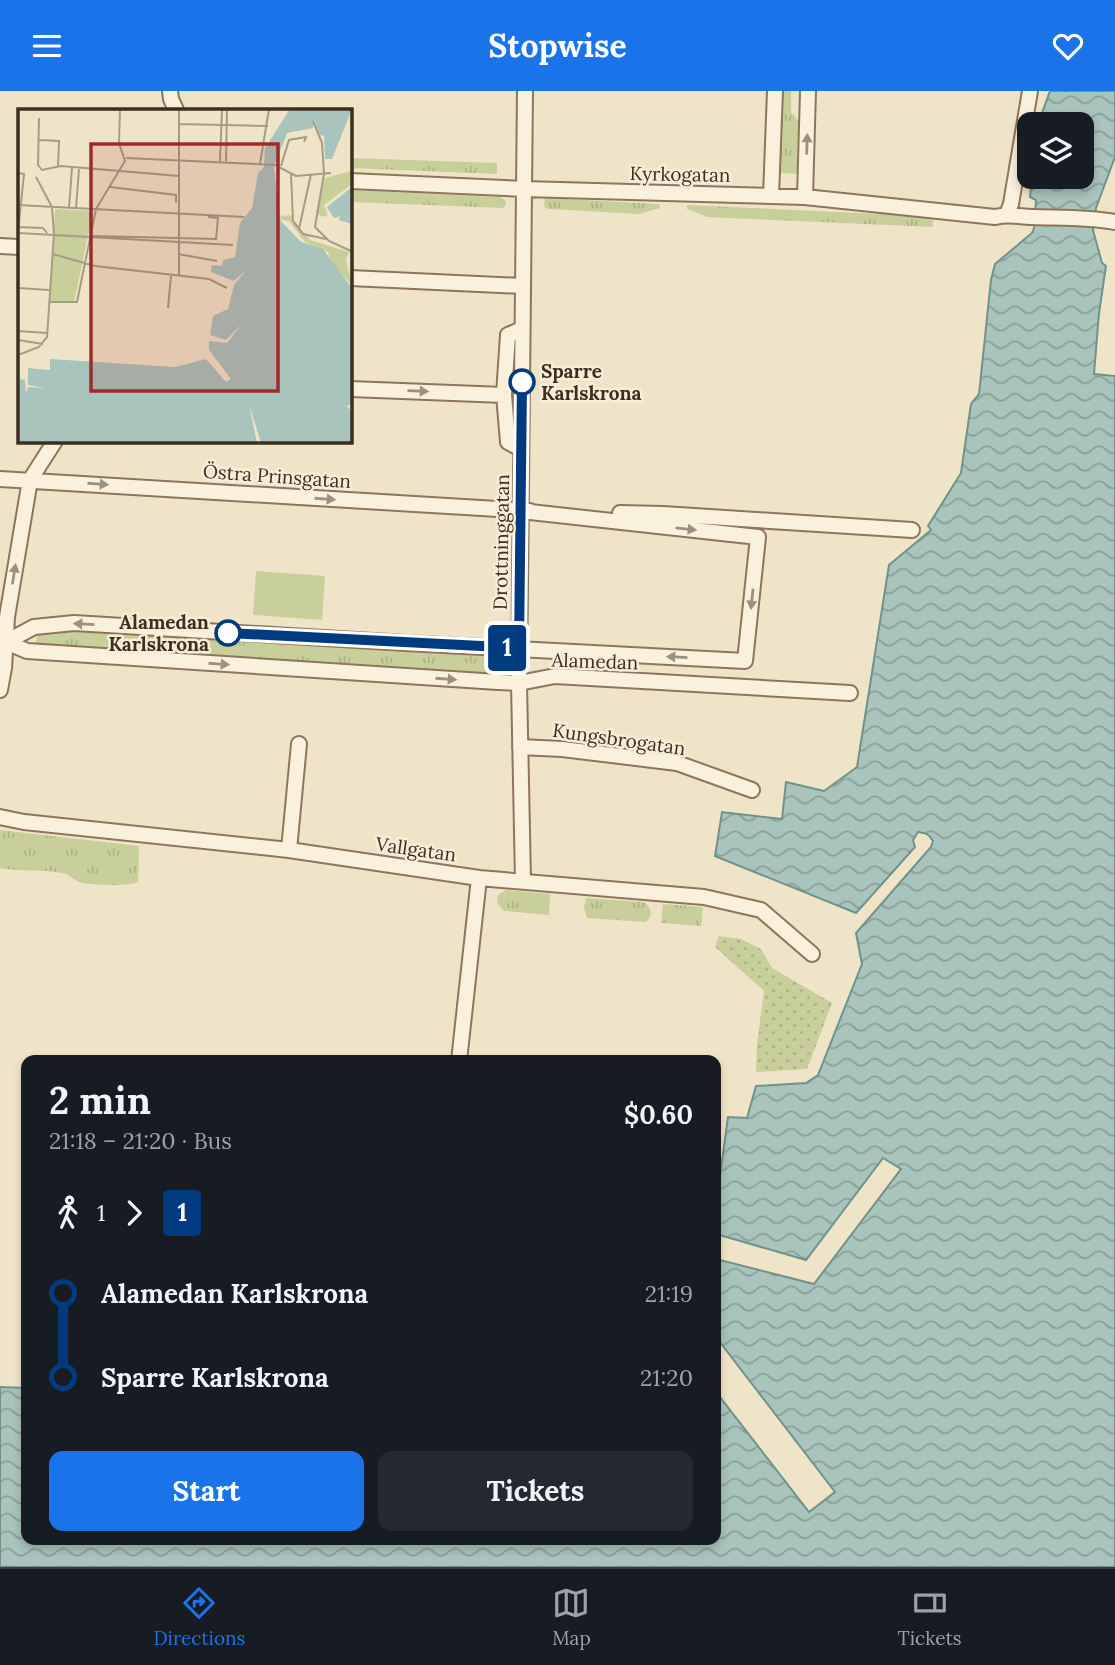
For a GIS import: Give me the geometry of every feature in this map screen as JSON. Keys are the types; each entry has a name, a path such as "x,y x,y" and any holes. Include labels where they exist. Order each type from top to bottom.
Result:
{"street":[{"path":"170,91 176,109"},
{"name":"Drottninggatan","path":"523,881 519,648 525,91"},
{"path":"771,195 775,91"},
{"path":"805,197 808,91"},
{"path":"1007,214 1030,91"},
{"name":"Kyrkogatan","path":"352,181 524,189 771,195 995,218 1007,214 1115,222"},
{"path":"0,246 18,247"},
{"path":"352,278 523,286"},
{"name":"Drottninggatan","path":"504,395 508,335 522,329"},
{"path":"352,389 504,395 508,442 521,449"},
{"path":"0,690 3,642 30,480 54,443"},
{"name":"Östra Prinsgatan","path":"0,479 521,511 663,515 912,530"},
{"name":"Östra Prinsgatan","path":"521,511 758,537 745,661"},
{"name":"Alamedan","path":"3,642 34,627 74,624 745,661"},
{"name":"Alamedan","path":"3,642 27,651 519,683 555,676 850,693"},
{"path":"289,850 299,744"},
{"name":"Kungsbrogatan","path":"520,747 562,749 677,763 752,790"},
{"name":"Vallgatan","path":"0,817 24,823 289,850 479,878 704,897 761,910 811,954"},
{"path":"460,1055 479,878"}],"green space":[{"path":"780,91 791,91 791,112 800,123 798,174 778,173"},
{"path":"352,158 497,163 497,174 352,168"},
{"path":"352,190 500,197 505,200 506,205 503,208 352,202"},
{"path":"545,198 659,204 660,208 639,214 549,209 544,207"},
{"path":"687,205 904,215 933,220 933,227 707,217 687,209"},
{"path":"256,571 325,576 322,620 253,615"},
{"path":"94,629 493,653 492,676 36,645 37,632"},
{"path":"0,830 139,846 138,882 118,885 88,884 62,873 0,868"},
{"path":"506,890 550,894 549,915 504,911 497,903 498,895"},
{"path":"586,898 644,902 651,914 646,922 587,918 584,908"},
{"path":"663,904 703,907 701,926 661,923"},
{"path":"719,936 741,939 761,949 772,968 832,1003 807,1069 756,1072 764,991 715,947"}],"water":[{"path":"1050,91 1115,91 1115,157 1096,208 1093,230 1102,263 1106,266 1094,374 1115,376 1115,1567 0,1567 0,1387 21,1388 21,1545 721,1545 721,1398 809,1512 835,1492 721,1344 721,1260 814,1284 901,1169 883,1158 806,1260 721,1235 721,1168 728,1117 747,1118 756,1086 806,1083 818,1075 862,964 856,933 931,847 933,841 927,834 918,832 913,840 915,847 856,913 715,856 722,812 782,819 786,782 824,791 857,767 889,565 931,530 928,526 961,473 971,404 979,394 995,264 1032,233 1036,200 1030,197 1031,189 1094,189 1094,112 1042,112"}],"bus line":[{"name":"1","path":"228,633 519,648 522,382"}],"place":[{"name":"Sparre Karlskrona","path":"522,382"},
{"name":"Alamedan Karlskrona","path":"228,633"}]}
